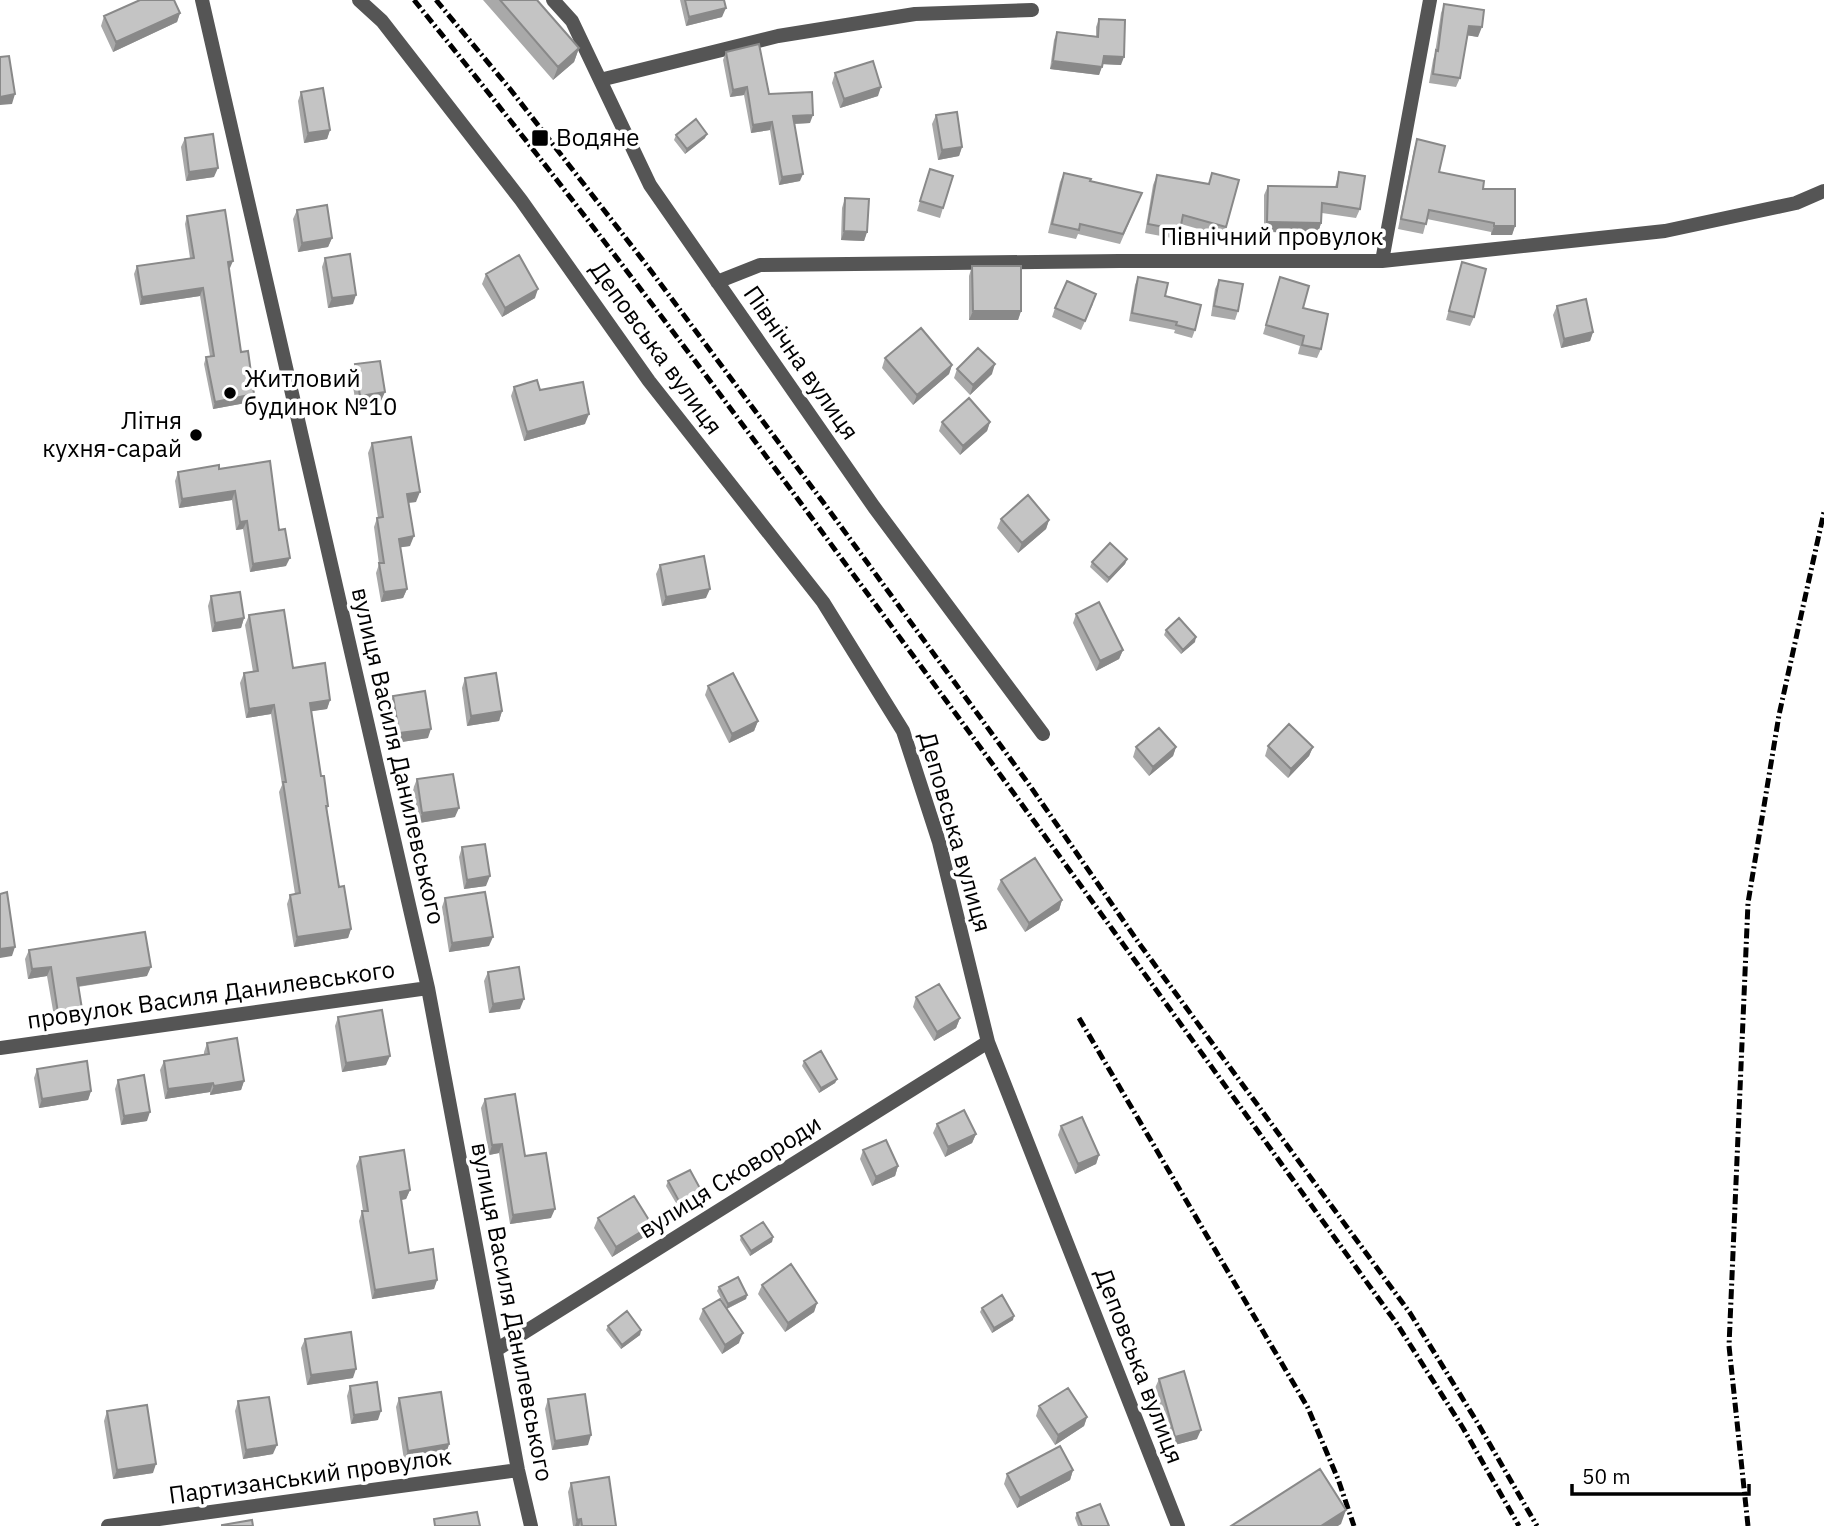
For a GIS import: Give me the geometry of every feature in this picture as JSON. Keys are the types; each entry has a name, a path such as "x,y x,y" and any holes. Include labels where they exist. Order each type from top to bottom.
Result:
{"street":[{"name":"вулиця Василя Данилевського","path":"202,0 428,988 518,1470 531,1526"},
{"name":"Деповська вулиця","path":"359,0 382,21 521,200 649,381 822,602 903,731 939,842 988,1042 1178,1526"},
{"name":"Північна вулиця","path":"553,0 572,21 650,185 874,507 1043,734"},
{"path":"1382,261 1430,0"},
{"path":"600,80 778,36 915,14 1032,10"},
{"name":"Північний провулок","path":"717,282 760,265 1382,261 1665,231 1797,203 1824,191"},
{"name":"провулок Василя Данилевського","path":"0,1048 428,988"},
{"name":"вулиця Сковороди","path":"496,1350 988,1042"},
{"name":"Партизанський провулок","path":"108,1526 518,1470"}],"building":[{"path":"140,0 174,0 180,13 116,42 104,16"},
{"path":"500,0 537,0 579,48 558,67"},
{"path":"685,0 724,0 726,8 689,17"},
{"path":"1444,4 1484,10 1482,27 1469,26 1460,78 1433,74"},
{"path":"1099,19 1125,20 1124,57 1104,56 1102,67 1053,61 1057,32 1098,37"},
{"path":"759,44 769,94 812,92 813,115 793,116 803,174 782,177 772,122 753,125 747,87 733,90 726,52"},
{"path":"9,56 15,94 0,97 0,57"},
{"path":"873,61 881,87 844,99 835,73"},
{"path":"323,88 330,130 308,133 301,92"},
{"path":"957,112 962,147 942,150 936,115"},
{"path":"696,119 707,134 687,149 676,135"},
{"path":"213,134 218,168 189,172 185,138"},
{"path":"1417,139 1445,146 1439,172 1484,181 1483,189 1515,189 1515,226 1494,226 1494,223 1429,210 1426,224 1401,219"},
{"path":"930,169 953,176 943,208 920,201"},
{"path":"1339,172 1365,176 1360,209 1322,203 1321,223 1267,222 1268,186 1337,187"},
{"path":"1064,173 1142,193 1123,234 1080,224 1079,230 1052,224"},
{"path":"1212,173 1239,180 1226,227 1183,215 1180,230 1148,224 1157,175 1209,184"},
{"path":"845,198 869,199 867,232 844,231"},
{"path":"327,205 332,238 302,243 297,210"},
{"path":"225,210 233,261 228,262 241,352 248,351 254,394 215,402 206,357 214,356 203,288 142,297 137,266 194,258 187,216"},
{"path":"350,254 356,295 332,298 325,258"},
{"path":"519,255 538,289 505,308 486,274"},
{"path":"1462,262 1486,269 1474,317 1449,311"},
{"path":"972,266 1021,266 1021,311 973,311"},
{"path":"1138,277 1168,283 1165,296 1201,305 1195,330 1176,325 1177,322 1132,313"},
{"path":"1280,277 1309,286 1303,308 1328,314 1321,349 1302,345 1304,336 1266,325"},
{"path":"1219,280 1243,284 1238,311 1214,306"},
{"path":"1067,281 1096,294 1085,321 1055,308"},
{"path":"1586,299 1593,332 1564,339 1557,306"},
{"path":"921,328 952,365 917,395 885,358"},
{"path":"978,348 995,364 973,385 957,369"},
{"path":"380,361 385,392 360,396 355,364"},
{"path":"537,380 540,390 583,382 589,414 527,432 514,387"},
{"path":"969,398 990,422 963,446 942,422"},
{"path":"411,437 420,492 407,494 414,536 399,539 407,589 384,592 379,563 384,563 377,518 383,517 372,443"},
{"path":"270,461 279,530 285,529 290,558 253,564 247,521 240,522 235,491 182,499 178,472"},
{"path":"1028,495 1049,520 1022,543 1001,519"},
{"path":"1110,543 1127,559 1109,578 1092,562"},
{"path":"704,556 710,589 666,597 660,565"},
{"path":"240,592 244,618 215,623 211,596"},
{"path":"1099,602 1123,650 1100,661 1076,614"},
{"path":"284,610 293,668 325,663 330,700 310,703 321,776 324,776 339,887 344,886 351,929 297,937 290,895 300,893 274,705 249,709 244,673 258,671 249,615"},
{"path":"1179,618 1196,637 1183,650 1166,630"},
{"path":"496,673 502,711 471,716 465,678"},
{"path":"733,673 758,721 732,734 708,686"},
{"path":"425,691 431,729 399,733 393,696"},
{"path":"1289,724 1313,747 1291,769 1268,746"},
{"path":"1159,728 1176,747 1153,767 1136,747"},
{"path":"453,774 459,808 422,813 417,779"},
{"path":"485,844 490,876 467,880 462,847"},
{"path":"1035,858 1062,900 1029,923 1001,880"},
{"path":"7,892 15,947 0,949 0,894"},
{"path":"485,892 493,937 452,943 445,898"},
{"path":"145,932 151,967 77,978 82,1009 58,1013 51,967 32,969 29,950"},
{"path":"519,967 524,999 493,1004 488,972"},
{"path":"939,984 960,1018 937,1032 916,997"},
{"path":"382,1010 390,1056 346,1063 338,1017"},
{"path":"237,1038 244,1081 168,1089 164,1061 209,1054 207,1043"},
{"path":"821,1051 837,1079 821,1088 804,1061"},
{"path":"87,1061 91,1091 42,1099 37,1069"},
{"path":"144,1075 150,1112 124,1116 118,1080"},
{"path":"515,1094 525,1156 546,1153 555,1209 513,1215 502,1144 492,1145 485,1099"},
{"path":"964,1110 976,1134 948,1147 937,1124"},
{"path":"1082,1117 1099,1155 1078,1164 1061,1126"},
{"path":"886,1140 898,1166 876,1177 863,1150"},
{"path":"404,1150 410,1190 400,1192 409,1253 433,1249 437,1280 375,1290 362,1211 368,1211 360,1157"},
{"path":"690,1170 702,1192 680,1203 668,1181"},
{"path":"634,1196 652,1225 616,1247 598,1218"},
{"path":"763,1222 773,1237 751,1251 741,1236"},
{"path":"791,1264 817,1303 788,1323 762,1285"},
{"path":"738,1277 747,1295 728,1304 719,1287"},
{"path":"1002,1295 1014,1316 994,1328 982,1308"},
{"path":"720,1299 743,1333 725,1345 703,1309"},
{"path":"627,1311 641,1330 622,1345 608,1326"},
{"path":"351,1332 356,1369 311,1375 305,1339"},
{"path":"1184,1371 1201,1430 1175,1437 1159,1379"},
{"path":"377,1382 381,1411 354,1415 350,1386"},
{"path":"1068,1388 1087,1417 1058,1435 1039,1406"},
{"path":"441,1392 449,1444 408,1451 399,1398"},
{"path":"585,1394 591,1435 555,1441 548,1399"},
{"path":"269,1397 277,1445 246,1450 238,1401"},
{"path":"147,1405 156,1464 117,1470 107,1411"},
{"path":"1060,1446 1073,1470 1020,1498 1007,1474"},
{"path":"1320,1469 1346,1510 1321,1526 1231,1526"},
{"path":"609,1477 616,1526 582,1526 581,1519 577,1520 571,1483"},
{"path":"1100,1504 1109,1526 1082,1526 1077,1513"},
{"path":"477,1512 480,1526 435,1526 434,1519"},
{"path":"252,1520 253,1526 222,1526 222,1525"}],"railway":[{"path":"414,0 688,352 1055,849 1397,1324 1463,1428 1519,1526"},
{"path":"436,0 510,89 645,263 1028,783 1141,946 1410,1313 1537,1526"},
{"path":"1748,1526 1729,1346 1748,903 1779,715 1824,512"},
{"path":"1079,1018 1308,1408 1338,1479 1354,1526"}],"place":[{"name":"Водяне","path":"540,138"},
{"name":"Житловий будинок №10","path":"230,393"},
{"name":"Літня кухня-сарай","path":"196,435"}]}
